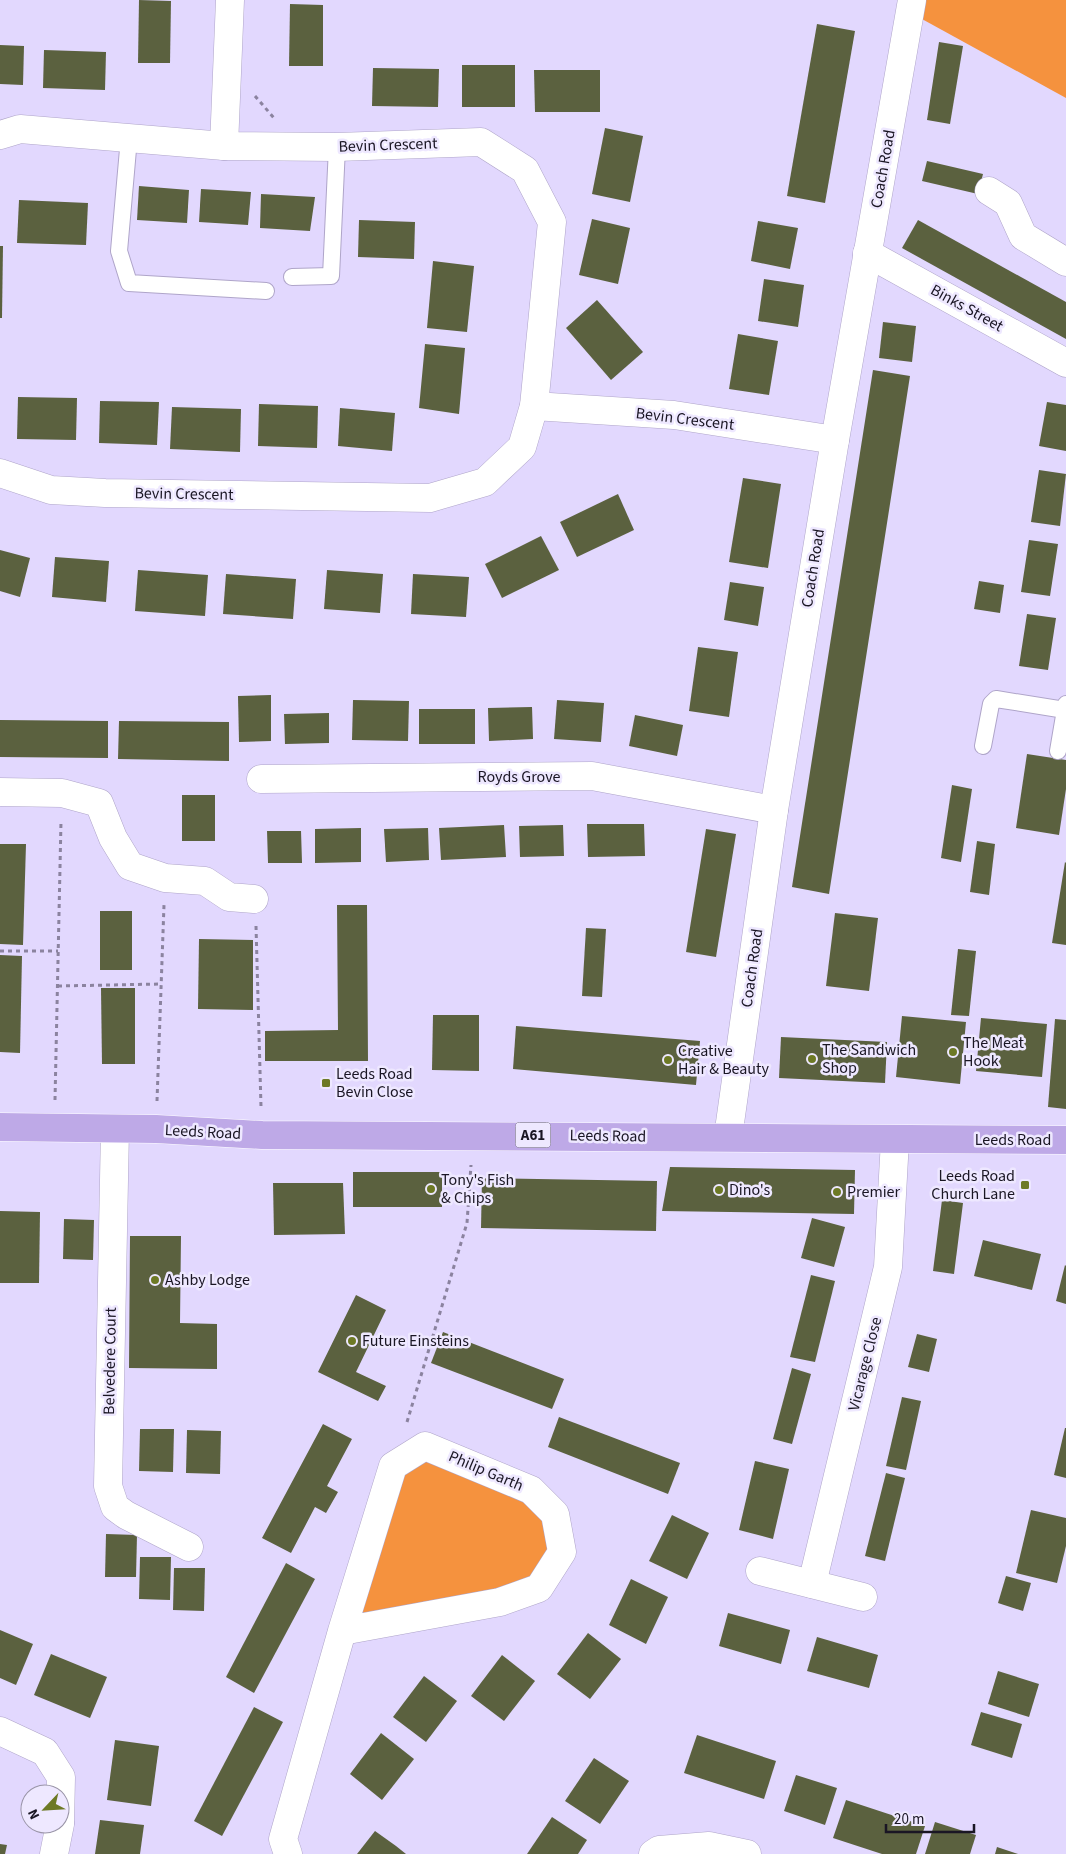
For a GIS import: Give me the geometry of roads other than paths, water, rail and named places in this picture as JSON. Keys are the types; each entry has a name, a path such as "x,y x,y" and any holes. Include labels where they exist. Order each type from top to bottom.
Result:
{"main road":[{"name":"Leeds Road","path":"0,1127 156,1129 262,1135 474,1134 895,1140 1066,1140"}],"street":[{"path":"224,146 230,0"},
{"name":"Coach Road","path":"728,1137 774,810 834,440 912,0"},
{"name":"Bevin Crescent","path":"0,135 20,129 224,146 337,147 481,142 525,170 552,222 534,406 522,448 485,482 430,498 51,490 0,474"},
{"path":"989,191 1008,202 1023,236 1066,262"},
{"name":"Binks Street","path":"868,254 1066,363"},
{"name":"Bevin Crescent","path":"534,406 674,416 834,440"},
{"name":"Royds Grove","path":"261,779 592,776 774,810"},
{"path":"0,792 62,793 99,803 113,838 130,866 165,878 205,881 229,897 254,899"},
{"name":"Belvedere Court","path":"115,1129 108,1486 115,1507 126,1515 189,1547"},
{"name":"Vicarage Close","path":"812,1584 888,1267 895,1140"},
{"name":"Philip Garth","path":"425,1446 532,1490 555,1514 562,1552 539,1588 500,1602 342,1631 393,1466 425,1446"},
{"path":"760,1571 863,1597"},
{"path":"288,1854 283,1839 342,1631"},
{"path":"0,1731 45,1752 61,1777 61,1784"},
{"path":"54,1854 58,1834"},
{"path":"653,1854 659,1850 709,1846 747,1854"}],"lane":[{"path":"129,138 119,252 129,283 266,291"},
{"path":"292,277 331,276 337,147"},
{"path":"983,746 991,704 996,699 1065,707 1058,752"}],"place":[{"name":"The Meat Hook","path":"953,1052"},
{"name":"The Sandwich Shop","path":"812,1059"},
{"name":"Creative Hair & Beauty","path":"668,1060"},
{"name":"Leeds Road Bevin Close","path":"326,1083"},
{"name":"Leeds Road Church Lane","path":"1025,1185"},
{"name":"Tony's Fish & Chips","path":"431,1189"},
{"name":"Dino's","path":"719,1190"},
{"name":"Premier","path":"837,1192"},
{"name":"Ashby Lodge","path":"155,1280"},
{"name":"Future Einsteins","path":"352,1341"}]}
